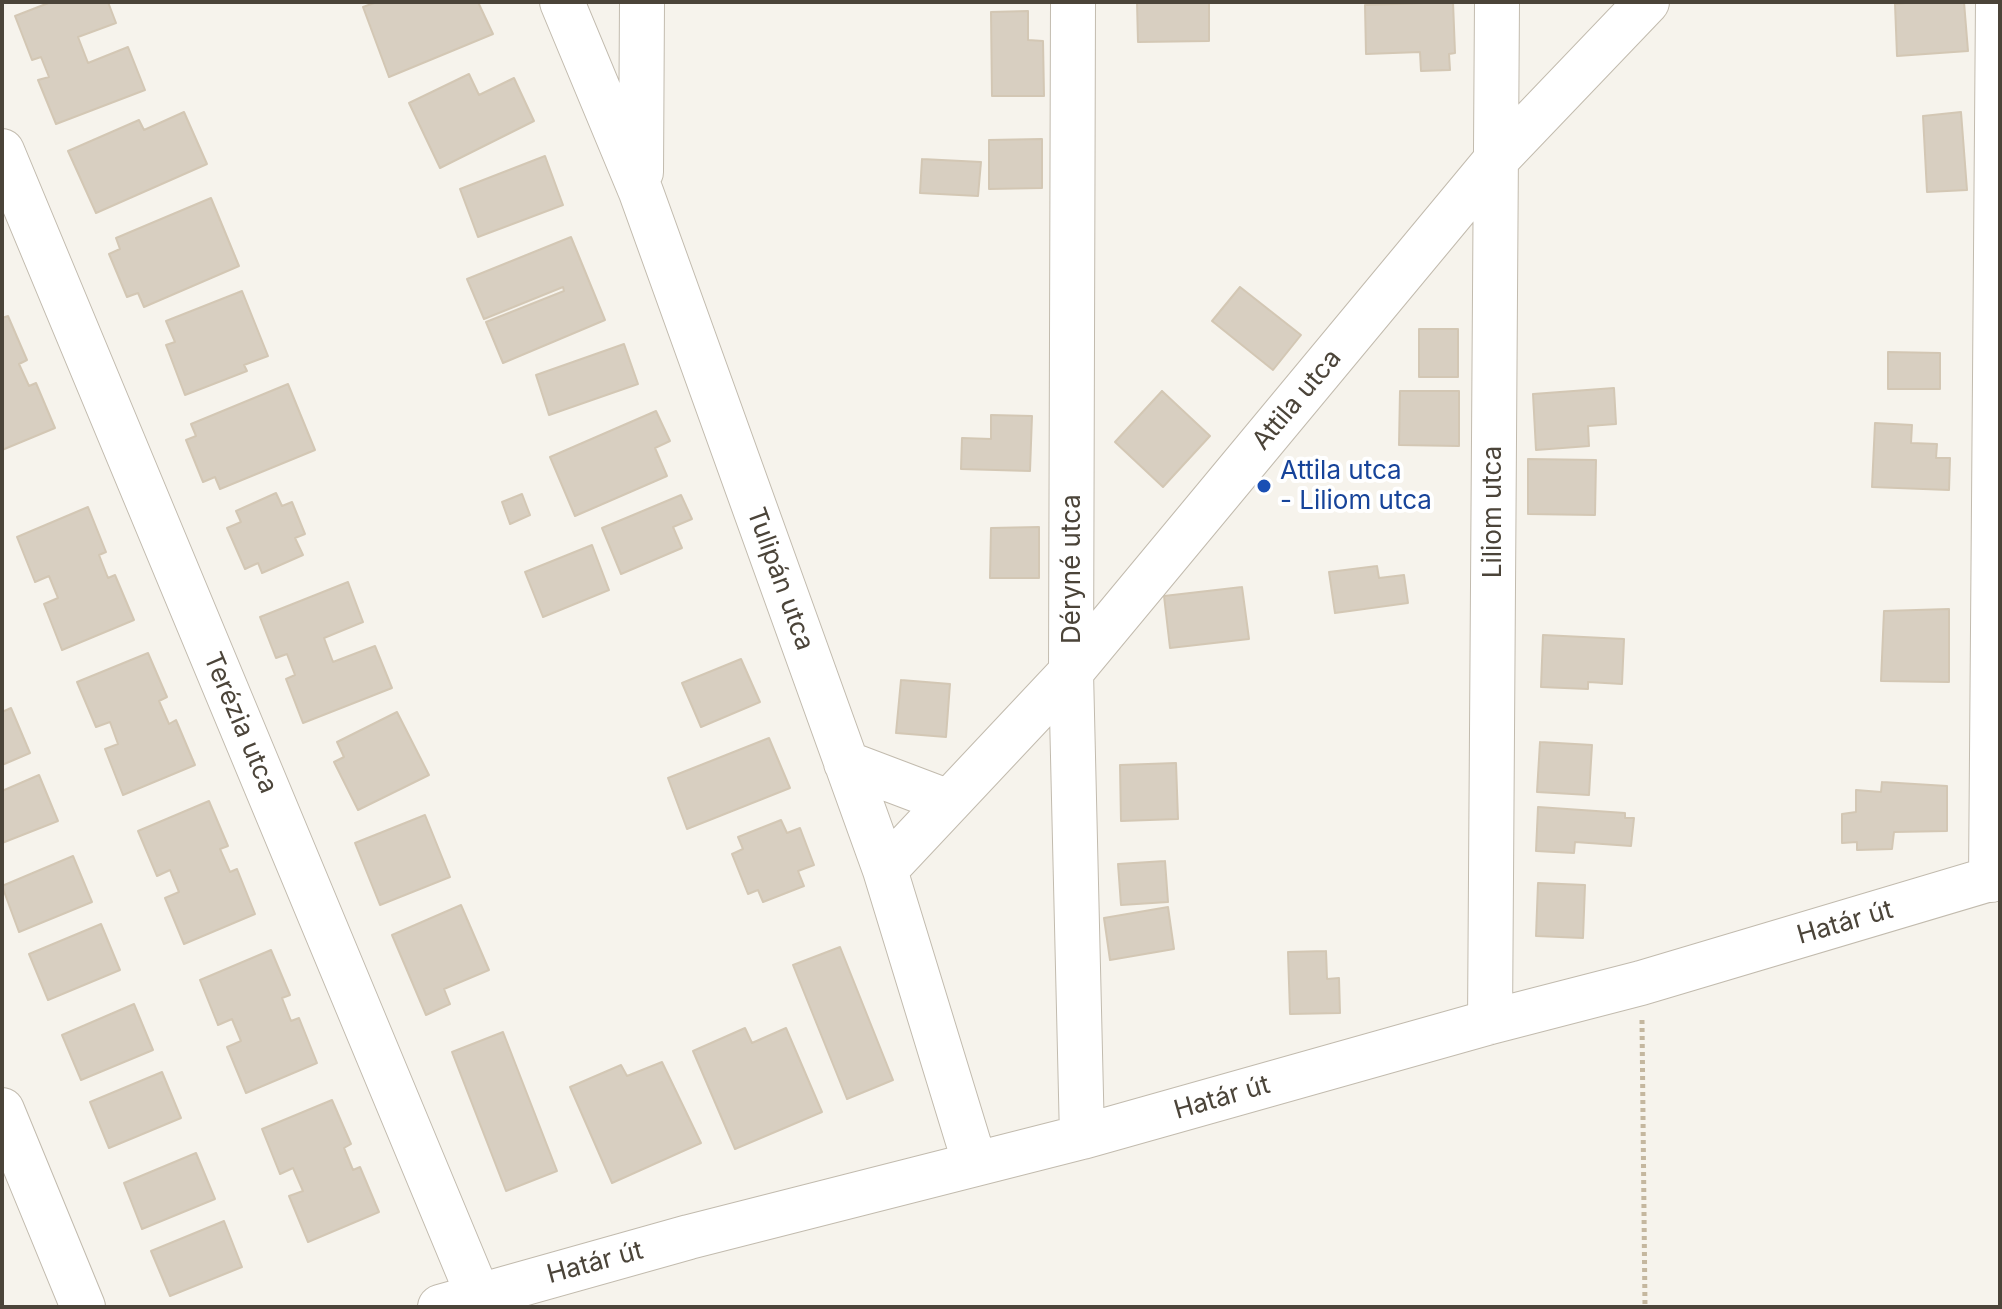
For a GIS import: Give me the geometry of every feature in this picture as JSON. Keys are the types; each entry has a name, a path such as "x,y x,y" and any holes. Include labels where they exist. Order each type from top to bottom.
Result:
{"street":[{"name":"Tulipán utca","path":"562,2 641,192 885,870 975,1164"},
{"path":"641,192 642,2"},
{"name":"Déryné utca","path":"1073,2 1071,672 1082,1137"},
{"name":"Liliom utca","path":"1490,1022 1497,2"},
{"name":"Attila utca","path":"885,870 1071,672 1495,161 1647,2"},
{"path":"1995,878 1998,2"},
{"name":"Terézia utca","path":"2,151 459,1301"},
{"path":"846,763 949,802"},
{"name":"Határ út","path":"459,1301 1082,1137 1490,1022 1641,983 1995,878"},
{"path":"2,1110 83,1307"}],"path":[{"path":"1641,983 1645,1307"}],"building":[{"path":"51,2 108,2 116,23 78,37 88,63 128,47 145,90 56,124 38,80 49,77 41,57 32,60 15,16"},
{"path":"377,2 478,2 493,34 389,77 363,7"},
{"path":"1137,2 1209,2 1209,41 1138,42"},
{"path":"1453,2 1455,53 1449,54 1450,70 1421,71 1420,52 1366,54 1365,5"},
{"path":"1964,2 1968,51 1897,56 1895,4"},
{"path":"1028,11 1028,40 1043,41 1044,96 992,96 991,12"},
{"path":"469,74 479,95 514,78 534,121 440,168 409,103"},
{"path":"184,112 207,164 96,213 68,151 139,120 144,130"},
{"path":"1961,112 1967,190 1927,192 1923,116"},
{"path":"1042,139 1042,188 989,189 989,140"},
{"path":"545,156 563,205 478,237 460,189"},
{"path":"922,159 981,162 978,196 920,193"},
{"path":"211,198 239,266 144,307 138,293 127,297 109,254 120,249 116,238"},
{"path":"571,237 605,320 503,363 486,322 564,291 563,287 484,319 467,279"},
{"path":"1240,287 1301,335 1273,370 1212,321"},
{"path":"242,291 268,356 244,365 247,371 185,395 166,345 175,342 166,321"},
{"path":"8,316 27,360 19,364 29,386 36,383 55,428 2,450 2,318"},
{"path":"1419,329 1458,329 1458,377 1419,377"},
{"path":"624,344 638,384 549,415 536,375"},
{"path":"1888,352 1940,353 1940,389 1888,389"},
{"path":"288,384 315,450 220,489 215,477 203,482 186,440 196,436 191,424"},
{"path":"1614,388 1616,424 1588,426 1589,446 1536,450 1533,394"},
{"path":"1162,391 1210,436 1163,487 1115,442"},
{"path":"1400,391 1459,391 1459,446 1399,445"},
{"path":"656,411 670,441 655,448 667,476 575,516 550,457"},
{"path":"991,415 1032,416 1030,471 961,469 962,438 991,439"},
{"path":"1875,423 1912,425 1911,443 1937,444 1936,458 1950,458 1949,490 1872,487"},
{"path":"1528,459 1596,460 1595,515 1528,514"},
{"path":"276,493 282,506 292,502 305,534 295,538 303,555 262,573 258,563 245,569 227,528 241,522 236,511"},
{"path":"522,494 530,515 510,524 502,502"},
{"path":"681,495 692,519 673,527 682,548 621,574 602,528"},
{"path":"88,507 106,552 99,555 108,578 115,575 134,620 62,650 44,604 58,598 49,576 35,582 17,537"},
{"path":"1039,527 1039,578 990,578 991,528"},
{"path":"592,545 609,590 543,617 525,572"},
{"path":"1377,566 1379,578 1404,575 1408,603 1335,613 1329,572"},
{"path":"348,582 363,622 324,638 333,662 375,646 392,688 303,723 286,679 295,675 287,654 276,658 260,617"},
{"path":"1242,587 1249,639 1170,648 1164,596"},
{"path":"1949,609 1949,682 1881,681 1884,611"},
{"path":"1543,635 1624,639 1622,684 1588,682 1588,689 1541,687"},
{"path":"148,653 167,697 159,701 169,724 176,720 195,765 123,795 105,749 118,744 110,722 96,727 77,682"},
{"path":"741,659 760,702 701,727 682,683"},
{"path":"901,680 950,684 946,737 896,733"},
{"path":"11,708 30,753 2,765 2,712"},
{"path":"397,712 429,775 358,810 334,762 344,757 337,742"},
{"path":"769,738 790,788 687,829 668,778"},
{"path":"1540,742 1592,745 1589,795 1537,792"},
{"path":"1176,763 1178,819 1121,821 1120,765"},
{"path":"39,775 58,821 2,843 2,791"},
{"path":"1882,782 1947,786 1947,831 1894,832 1892,849 1857,850 1857,842 1842,843 1842,814 1856,812 1856,790 1881,792"},
{"path":"209,801 228,846 220,849 230,872 237,869 255,914 184,944 165,898 179,892 170,870 157,876 138,831"},
{"path":"1538,807 1625,813 1625,818 1634,818 1631,846 1575,842 1574,853 1536,851"},
{"path":"425,815 450,877 380,905 355,843"},
{"path":"781,820 787,833 800,828 814,865 798,871 804,886 763,902 758,890 748,894 732,854 743,849 738,837"},
{"path":"73,856 92,902 19,932 2,886"},
{"path":"1165,861 1168,902 1121,905 1118,864"},
{"path":"1538,883 1585,885 1583,938 1536,936"},
{"path":"461,905 489,970 444,989 450,1004 426,1015 392,935"},
{"path":"1168,907 1174,949 1110,960 1104,918"},
{"path":"101,924 120,970 48,1000 29,954"},
{"path":"840,947 893,1080 847,1099 793,965"},
{"path":"271,950 290,995 282,998 291,1021 299,1018 317,1063 246,1093 227,1047 241,1041 232,1019 218,1025 200,980"},
{"path":"1326,951 1327,979 1339,978 1340,1013 1290,1014 1288,952"},
{"path":"134,1004 153,1050 81,1080 62,1035"},
{"path":"745,1028 752,1043 786,1028 822,1112 735,1149 693,1051"},
{"path":"503,1032 557,1171 506,1191 452,1052"},
{"path":"662,1062 701,1143 612,1183 570,1087 621,1065 627,1076"},
{"path":"162,1072 181,1118 109,1148 90,1102"},
{"path":"332,1100 351,1144 344,1148 353,1170 360,1167 379,1212 308,1242 289,1196 303,1191 293,1168 280,1174 262,1129"},
{"path":"196,1153 215,1199 142,1229 124,1183"},
{"path":"224,1221 242,1267 170,1296 151,1251"}],"place":[{"name":"Attila utca - Liliom utca","path":"1264,486"}]}
